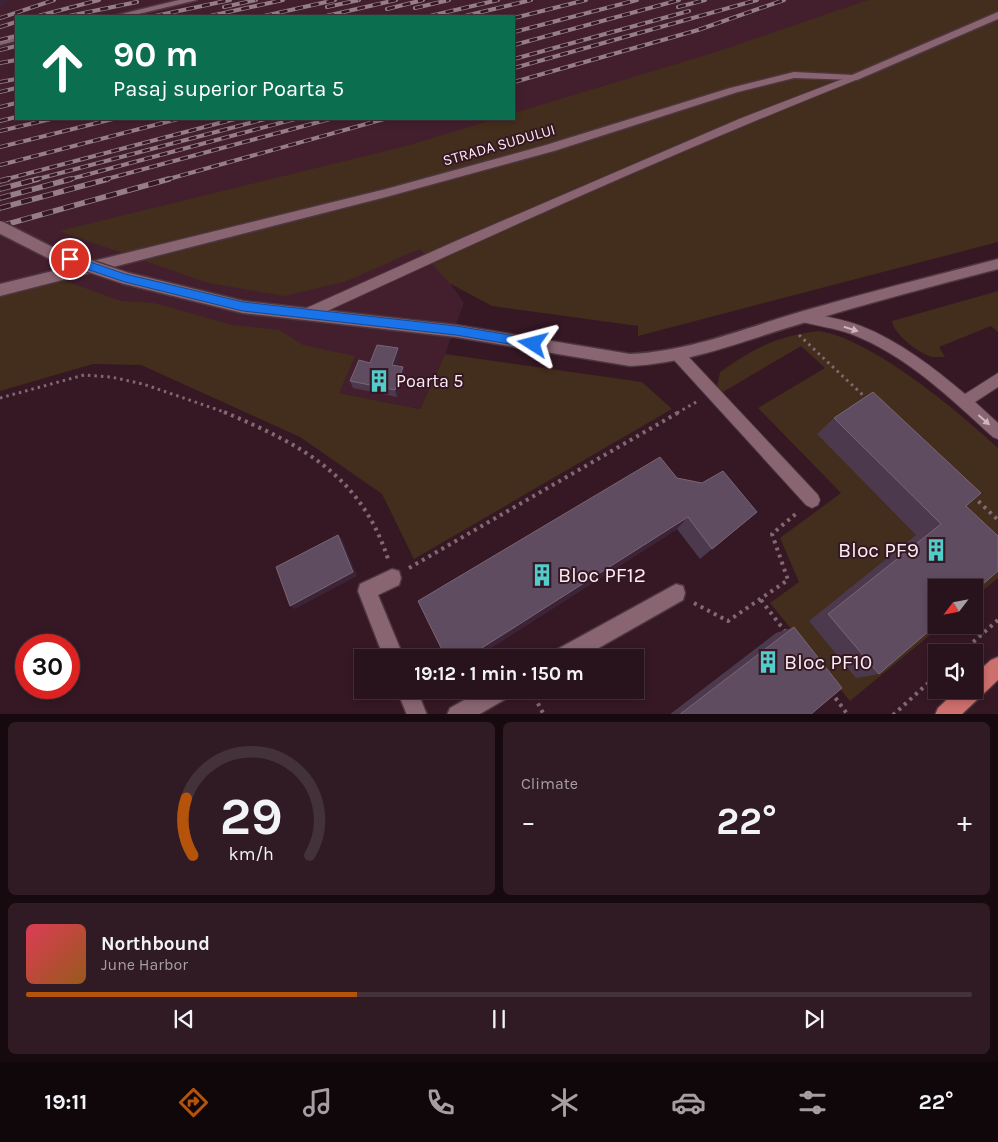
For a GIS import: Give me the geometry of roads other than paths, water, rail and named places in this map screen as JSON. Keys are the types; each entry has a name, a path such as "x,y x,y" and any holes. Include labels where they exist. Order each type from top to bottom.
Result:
{"main road":[{"path":"983,680 998,667"},
{"path":"945,714 962,699"}],"street":[{"path":"123,15 192,0"},
{"path":"853,78 998,15"},
{"path":"0,42 15,38"},
{"name":"STRADA SUDULUI","path":"0,290 386,193 550,148 734,90 785,77 794,75 828,75 853,78"},
{"path":"243,307 456,331 630,360 656,360 680,356 804,317 998,264"},
{"path":"390,649 367,591 392,578"},
{"path":"577,649 676,593"},
{"path":"411,699 417,714"},
{"path":"457,714 485,699"}],"lane":[{"path":"307,314 462,243 725,128 853,78"},
{"path":"0,227 51,253 116,275 243,307"},
{"path":"804,317 854,330 892,346 927,370 998,432"},
{"path":"680,356 812,500"},
{"path":"964,402 998,379"}],"railway":[{"path":"0,18 54,0"},
{"path":"42,15 99,0"},
{"path":"160,15 230,0"},
{"path":"224,7 256,0"},
{"path":"215,15 283,0"},
{"path":"268,15 335,0"},
{"path":"327,7 359,0"},
{"path":"330,15 396,0"},
{"path":"387,9 423,0"},
{"path":"415,8 449,0"},
{"path":"434,15 498,0"},
{"path":"469,15 531,0"},
{"path":"515,18 586,0"},
{"path":"515,32 637,0"},
{"path":"515,45 679,0"},
{"path":"678,7 705,0"},
{"path":"515,68 757,0"},
{"path":"515,82 698,30 784,0"},
{"path":"74,15 137,2"},
{"path":"515,59 689,11"},
{"path":"0,27 15,22"},
{"path":"0,40 15,36"},
{"path":"0,50 15,46"},
{"path":"0,63 15,60"},
{"path":"0,82 15,79"},
{"path":"0,92 15,88"},
{"path":"0,107 15,103"},
{"path":"0,121 15,117"},
{"path":"0,131 47,120"},
{"path":"0,147 109,120"},
{"path":"0,165 174,120"},
{"path":"3,180 231,120"},
{"path":"34,180 261,120"},
{"path":"67,180 291,120"},
{"path":"103,180 326,120"},
{"path":"165,180 380,120"},
{"path":"0,181 8,179"},
{"path":"0,189 38,179"},
{"path":"0,198 71,179"},
{"path":"0,208 108,179"},
{"path":"0,226 169,179"}],"place":[{"name":"Poarta 5","path":"379,381"},
{"name":"Bloc PF9","path":"936,550"},
{"name":"Bloc PF12","path":"542,575"},
{"name":"Bloc PF10","path":"768,662"}]}
